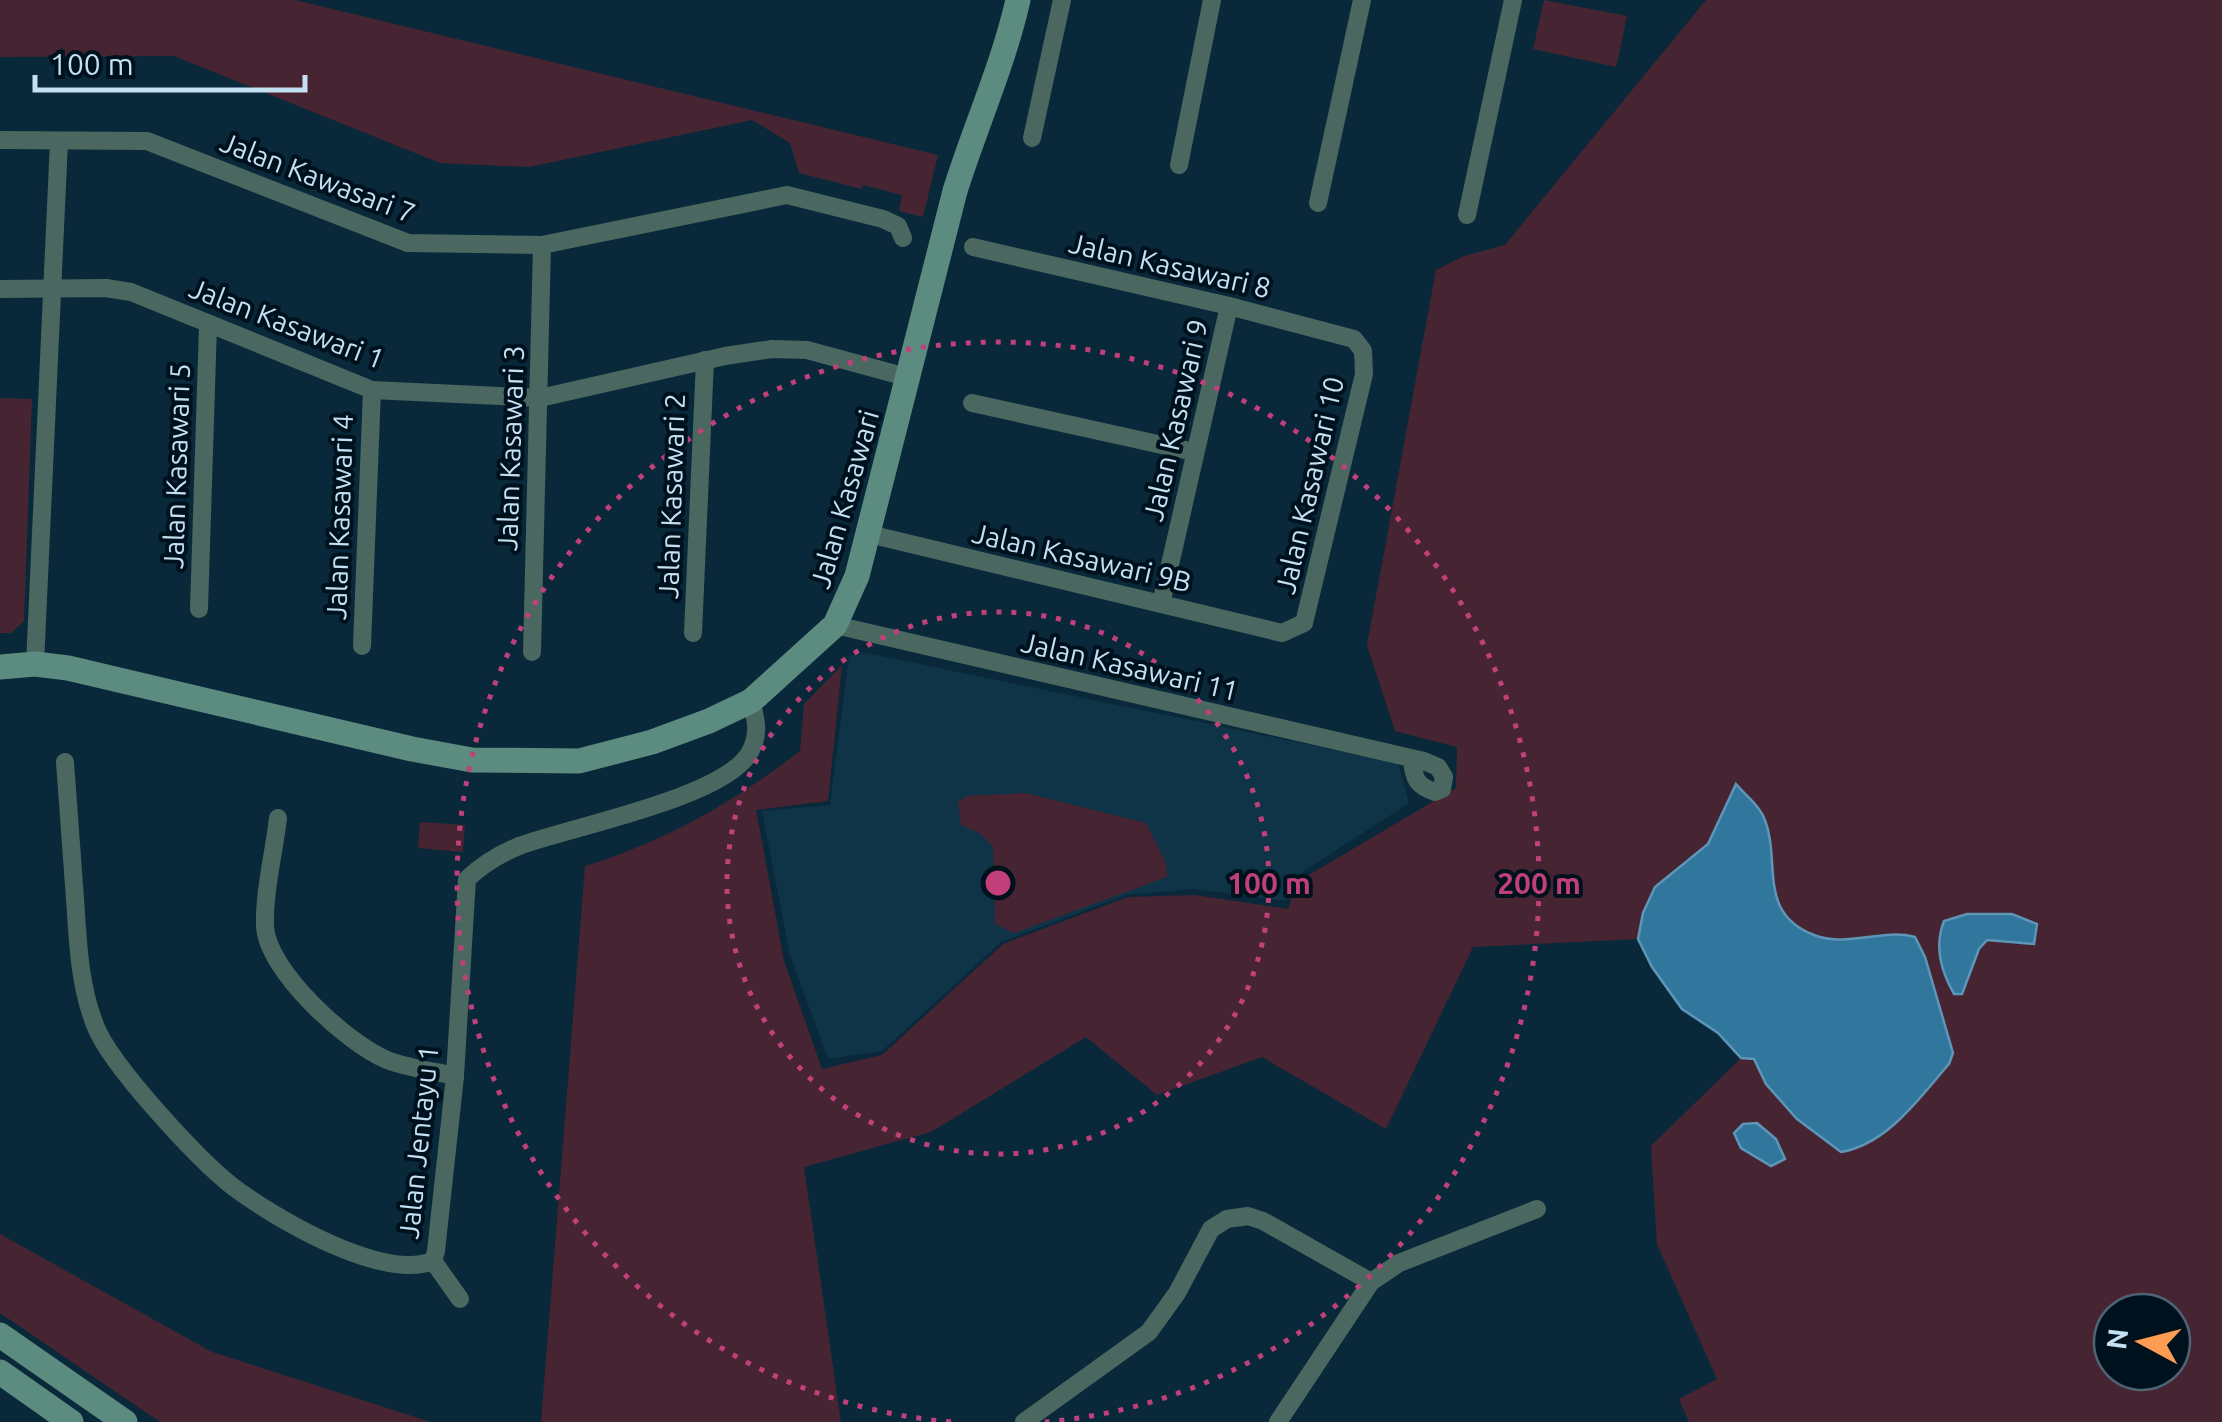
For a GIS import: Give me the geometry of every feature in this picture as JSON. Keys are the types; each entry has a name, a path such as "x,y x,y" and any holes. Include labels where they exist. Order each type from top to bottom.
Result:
{"street":[{"name":"Jalan Kasawari","path":"0,666 35,664 68,668 412,749 472,760 520,763 578,761 652,742 751,700 836,625 857,576 956,192 972,138 1008,46 1018,0"},
{"path":"1032,138 1062,0"},
{"path":"1179,165 1212,0"},
{"path":"1318,203 1362,0"},
{"path":"1467,215 1513,0"},
{"name":"Jalan Kawasari 7","path":"0,140 147,141 408,243 542,246 787,195 883,218 898,226 903,238"},
{"path":"35,664 59,141"},
{"name":"Jalan Kasawari 3","path":"532,652 542,246"},
{"name":"Jalan Kasawari 8","path":"972,248 1229,306 1354,339"},
{"name":"Jalan Kasawari 1","path":"0,289 106,288 130,292 372,390 540,398 704,360 772,349 807,350 910,378"},
{"name":"Jalan Kasawari 9","path":"1161,604 1229,306"},
{"name":"Jalan Kasawari 5","path":"199,608 208,324"},
{"name":"Jalan Kasawari 10","path":"1282,633 1304,623 1364,374 1363,350 1354,339"},
{"name":"Jalan Kasawari 2","path":"693,634 704,360"},
{"name":"Jalan Kasawari 4","path":"362,646 372,390"},
{"path":"972,402 1194,452"},
{"name":"Jalan Kasawari 9B","path":"869,534 1282,633"},
{"name":"Jalan Kasawari 11","path":"836,625 1412,761"},
{"name":"Jalan Jentayu 1","path":"65,762 81,984 96,1030 132,1080 232,1186 300,1230 366,1256 398,1265 423,1265 433,1261 454,1076 467,879 480,866 517,847 708,784 743,763 752,749 758,725 751,700"},
{"path":"278,818 265,926 282,972 354,1041 388,1060 454,1076"},
{"path":"1278,1422 1371,1282 1399,1263 1538,1209"},
{"path":"1024,1422 1149,1332 1177,1293 1212,1229 1227,1219 1248,1216 1264,1220 1371,1282"},
{"path":"433,1261 460,1299"},
{"path":"0,1336 125,1422"},
{"path":"0,1372 70,1422"}],"shaded area":[{"path":"0,0 295,0 938,155 923,217 899,211 902,195 799,173 790,143 752,120 529,167 440,163 174,56 0,57"},
{"path":"1544,0 1627,16 1616,67 1533,49"},
{"path":"1706,0 2222,0 2222,1422 1689,1422 1679,1399 1717,1379 1657,1244 1651,1146 1741,1058 1754,1059 1776,1097 1821,1138 1841,1152 1858,1147 1901,1118 1949,1064 1953,1053 1925,957 1915,937 1826,938 1796,926 1778,901 1765,821 1736,785 1708,844 1687,859 1643,913 1638,939 1473,947 1386,1129 1262,1057 1157,1095 1086,1037 931,1132 804,1167 841,1422 541,1422 585,866 643,845 697,819 800,751 804,704 842,665 828,801 756,810 784,961 822,1069 882,1055 1003,944 1128,897 1195,895 1288,909 1297,882 1456,788 1457,747 1395,731 1367,645 1436,270 1464,256 1505,245","holes":["1967,914 2012,914 2037,924 2018,945 2000,939 1987,940 1954,994 1942,971 1939,935"]},
{"path":"0,398 32,399 24,621 11,633 0,633"},
{"path":"866,653 1398,763 1409,803 1292,879 1286,901 1193,889 1126,895 1001,942 882,1051 828,1059 790,955 762,811 830,805 849,656"},
{"path":"1026,793 1146,823 1166,863 1167,877 1014,933 995,924 993,847 981,834 961,825 958,802 966,796"},
{"path":"420,822 465,825 463,852 418,848"},
{"path":"0,1234 212,1352 431,1422 160,1422 0,1313"}],"water":[{"path":"1736,784 1765,820 1778,900 1796,926 1839,940 1915,937 1925,957 1953,1053 1949,1064 1901,1118 1858,1147 1841,1152 1797,1119 1766,1084 1754,1059 1741,1058 1718,1033 1682,1009 1652,967 1638,939 1643,913 1655,887 1708,844"},
{"path":"1967,914 2012,914 2037,924 2034,944 1987,940 1979,949 1962,994 1954,994 1940,959 1941,931 1944,921"},
{"path":"1757,1123 1776,1139 1785,1159 1771,1166 1741,1148 1734,1133 1743,1124"}]}
